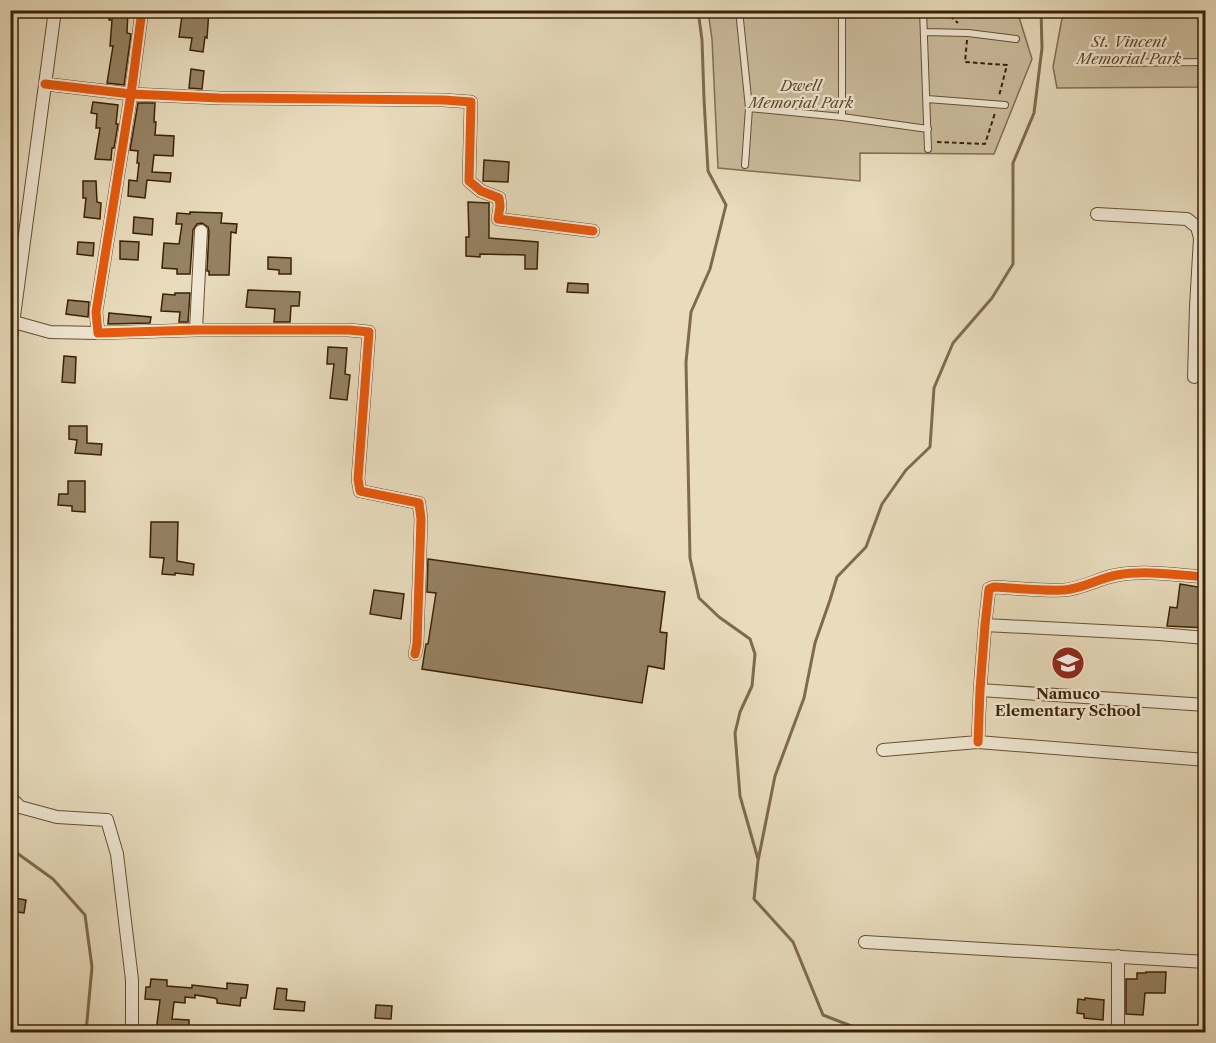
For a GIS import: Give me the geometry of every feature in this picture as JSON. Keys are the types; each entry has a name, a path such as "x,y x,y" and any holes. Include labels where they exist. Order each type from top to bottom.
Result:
{"street":[{"path":"10,346 55,10"},
{"path":"98,333 96,312 142,10"},
{"path":"45,84 131,94 219,98 471,102 470,181 481,191 499,198 498,219 593,231"},
{"path":"1096,214 1187,219 1197,227 1200,238 1201,307 1194,377"},
{"path":"196,330 201,231"},
{"path":"14,322 50,332 349,330 369,333 358,479 360,491 418,503 421,519 415,654"},
{"path":"978,742 989,589 1065,590 1130,573 1206,577"},
{"path":"985,625 1206,638"},
{"path":"980,690 1206,705"},
{"path":"883,750 978,742 1206,760"},
{"path":"10,797 20,807 57,817 107,820 117,854 132,980 132,1032"},
{"path":"865,942 1206,962"},
{"path":"1118,957 1118,1032"}],"lane":[{"path":"739,10 749,108 746,165"},
{"path":"842,10 842,117"},
{"path":"923,10 928,146"},
{"path":"924,32 968,33 1016,39"},
{"path":"1102,63 1206,62"},
{"path":"927,99 1005,105"},
{"path":"749,108 842,117 928,129"}],"path":[{"path":"928,146 985,144 1007,65 965,62 968,33 947,14 946,10"}],"green space":[{"name":"Dwell Memorial Park","path":"963,10 971,18 1019,17 1032,59 994,154 860,153 860,181 718,168 712,39 708,11"},
{"name":"St. Vincent Memorial Park","path":"1062,11 1205,11 1205,87 1057,88 1053,67"}],"building":[{"path":"110,10 128,10 127,33 131,34 124,85 107,83 113,46 110,46 112,20 109,20"},
{"path":"197,10 209,10 207,38 205,37 203,52 190,50 192,38 179,37 182,16 195,18"},
{"path":"191,69 204,71 202,89 189,88"},
{"path":"93,102 118,105 116,124 118,124 111,160 95,159 100,128 96,128 97,114 91,113"},
{"path":"138,103 155,103 155,135 174,136 173,156 154,155 152,172 171,173 170,182 147,180 145,198 128,196 129,180 137,181 139,163 137,163 138,151 130,150"},
{"path":"484,160 509,162 508,182 483,181"},
{"path":"83,181 96,181 97,202 101,203 100,219 84,217 86,198 83,198"},
{"path":"468,202 489,203 489,238 538,242 537,269 525,269 525,255 466,256 466,237 469,237"},
{"path":"190,212 222,213 221,223 237,224 236,233 231,232 229,275 209,275 207,271 209,231 208,227 202,223 197,224 193,230 190,274 177,274 177,269 162,268 164,243 179,244 182,224 176,224 177,213 190,214"},
{"path":"134,217 153,219 152,235 133,233"},
{"path":"120,241 139,242 138,260 120,259"},
{"path":"78,242 94,243 93,256 77,254"},
{"path":"268,257 291,258 291,274 279,274 279,270 268,269"},
{"path":"568,283 588,284 588,293 567,292"},
{"path":"248,290 300,292 299,306 291,306 290,322 274,322 275,309 246,307"},
{"path":"175,293 190,293 188,322 179,322 180,312 161,311 163,294 175,295"},
{"path":"68,300 89,302 88,317 66,314"},
{"path":"109,313 151,317 150,323 108,324"},
{"path":"328,347 347,348 345,374 350,375 347,400 330,398 334,364 327,364"},
{"path":"64,356 76,357 75,383 62,382"},
{"path":"69,426 87,426 87,443 102,444 101,455 75,453 77,440 69,439"},
{"path":"68,481 85,481 85,512 72,511 72,506 58,505 59,494 68,494"},
{"path":"151,522 178,522 177,561 194,564 193,575 162,574 164,558 150,557"},
{"path":"428,559 665,592 660,632 667,633 664,669 648,666 642,703 422,669 436,593 427,592"},
{"path":"1180,584 1204,588 1201,611 1206,611 1206,628 1167,626 1170,607 1177,608"},
{"path":"374,590 404,594 401,619 370,614"},
{"path":"10,897 26,900 24,913 10,911"},
{"path":"1166,972 1165,993 1145,993 1143,1015 1126,1014 1126,979 1137,979 1137,973"},
{"path":"151,979 167,980 167,986 192,988 192,985 227,989 227,983 248,985 246,998 241,998 240,1006 217,1003 217,999 195,995 195,998 185,997 185,1003 174,1002 172,1019 189,1020 189,1031 156,1032 160,1000 145,999 146,987 150,987"},
{"path":"277,988 287,989 286,1000 305,1002 304,1011 274,1009"},
{"path":"1085,998 1104,1000 1103,1020 1084,1018 1084,1014 1077,1013 1078,999 1085,1000"},
{"path":"376,1005 392,1006 391,1019 375,1018"}],"waterway":[{"path":"698,10 702,40 708,171 726,205 710,269 691,312 686,362 690,558 699,598 719,617 750,639 755,654 752,686 740,712 735,733 740,796 758,859"},
{"path":"867,1032 823,1015 793,942 754,899 758,861 775,776 804,698 815,643 837,577 866,547 882,504 906,470 930,447 934,388 953,343 992,298 1013,264 1013,163 1034,113 1042,48 1041,10"},
{"path":"10,848 53,879 85,915 92,967 86,1032"}],"cycle path":[{"path":"142,10 96,312 98,333 196,330 369,332 358,479 360,491 419,503 421,519 415,654"},
{"path":"45,84 131,94 219,98 471,102 469,181 481,191 499,198 498,219 593,231"},
{"path":"978,742 989,589 994,587 1064,590 1077,588 1110,576 1139,573 1206,577"}],"place":[{"name":"Namuco Elementary School","path":"1068,663"}]}
